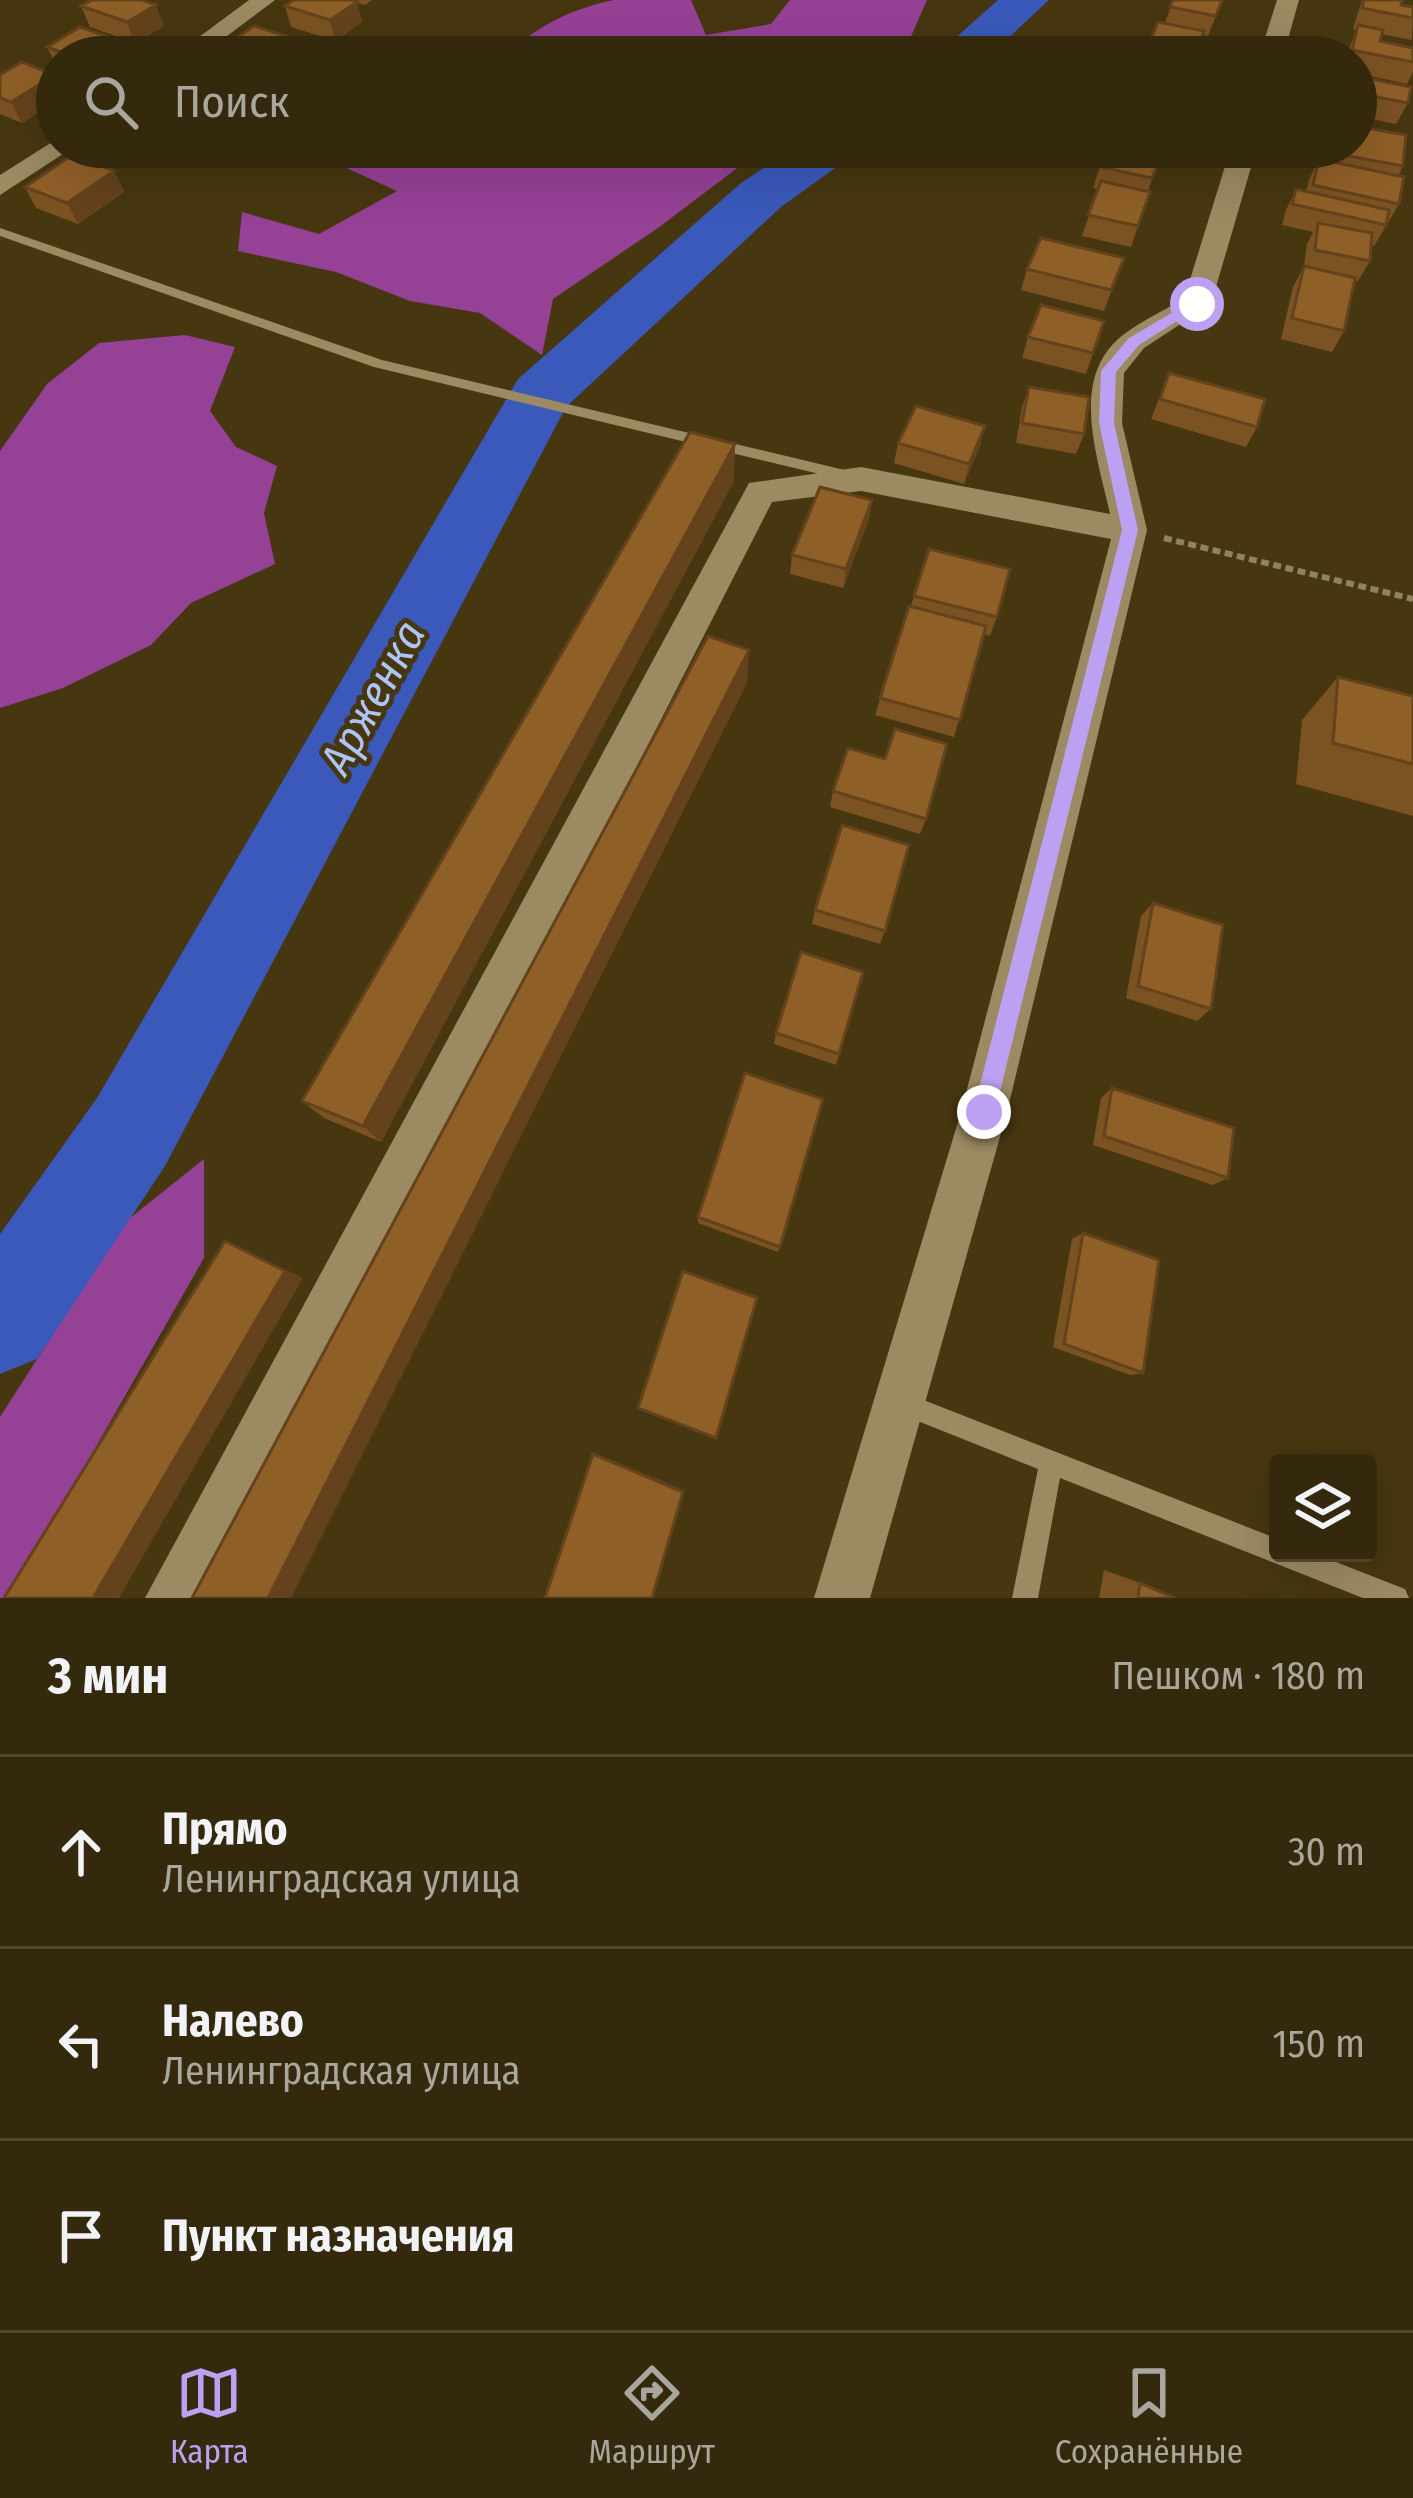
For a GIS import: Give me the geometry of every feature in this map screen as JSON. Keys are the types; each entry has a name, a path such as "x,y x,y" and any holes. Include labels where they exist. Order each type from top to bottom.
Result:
{"street":[{"path":"214,36 265,0"},
{"path":"1277,36 1288,0"},
{"path":"0,187 36,162"},
{"path":"842,1598 984,1112 1130,530 1106,423 1109,371 1134,341 1197,304 1238,168"},
{"path":"173,1598 386,1210 761,491 861,479 1130,530"}],"lane":[{"path":"0,232 380,364 861,479"},
{"path":"899,1403 1269,1548"},
{"path":"1025,1598 1051,1462"},
{"path":"1305,1562 1396,1598"}],"path":[{"path":"1130,530 1413,599"}],"shaded area":[{"path":"614,0 691,0 706,35 771,24 790,0 927,0 911,36 529,36 583,8"},
{"path":"346,168 737,168 553,299 542,355 480,313 410,301 336,272 238,251 242,212 319,234 397,191"},
{"path":"185,335 235,347 210,411 236,447 277,466 264,513 275,564 191,603 151,645 63,688 0,708 0,451 47,384 99,343"},
{"path":"204,1159 204,1258 18,1583 8,1598 0,1598 0,1417 125,1222"}],"building":[{"path":"92,0 142,0 156,5 127,22 81,6"},
{"path":"294,0 357,2 330,20 285,6"},
{"path":"1173,0 1222,0 1216,16 1170,7"},
{"path":"1364,0 1402,0 1401,5 1413,7 1413,18 1362,8"},
{"path":"1158,22 1204,31 1202,36 1152,36"},
{"path":"1358,25 1383,30 1380,41 1413,48 1413,62 1377,55 1377,36 1355,36"},
{"path":"254,26 285,36 239,36"},
{"path":"80,27 106,36 65,36"},
{"path":"22,62 36,68 36,87 11,102 0,98 0,75"},
{"path":"1377,80 1411,87 1408,103 1377,97"},
{"path":"1377,130 1406,135 1403,166 1377,161"},
{"path":"53,168 114,171 67,203 25,187"},
{"path":"1105,168 1156,168 1152,178"},
{"path":"1317,168 1362,168 1404,177 1399,204 1313,185"},
{"path":"1101,181 1150,192 1138,226 1088,215"},
{"path":"1296,189 1389,210 1386,225 1292,204"},
{"path":"1318,223 1372,233 1370,261 1315,250"},
{"path":"1041,238 1124,258 1111,290 1027,269"},
{"path":"1304,266 1355,278 1344,331 1292,318"},
{"path":"1041,305 1104,321 1093,353 1028,337"},
{"path":"1169,373 1265,399 1257,427 1160,399"},
{"path":"1029,387 1089,397 1084,434 1022,423"},
{"path":"916,406 985,426 969,464 898,443"},
{"path":"690,432 735,444 363,1126 302,1101"},
{"path":"820,487 872,500 846,569 792,555"},
{"path":"929,549 1010,569 997,617 914,596"},
{"path":"909,606 986,626 960,720 880,698"},
{"path":"708,636 749,650 268,1598 192,1598"},
{"path":"1338,677 1413,696 1413,764 1333,743"},
{"path":"895,729 947,744 926,819 833,791 848,748 885,759"},
{"path":"842,825 909,845 885,931 815,910"},
{"path":"1153,903 1223,925 1211,1009 1138,986"},
{"path":"801,952 863,972 839,1054 776,1033"},
{"path":"745,1073 823,1099 780,1247 698,1217"},
{"path":"1112,1088 1234,1128 1228,1178 1104,1136"},
{"path":"1083,1233 1159,1260 1143,1373 1064,1344"},
{"path":"225,1241 285,1271 93,1598 4,1598"},
{"path":"683,1271 757,1298 716,1438 638,1408"},
{"path":"593,1454 683,1492 652,1598 545,1598"},
{"path":"1140,1583 1175,1598 1138,1598"}],"waterway":[{"name":"Арженка","path":"984,36 1026,0"},
{"name":"Арженка","path":"0,1322 131,1132 541,394 761,195 800,168"}],"route":[{"path":"984,1112 1130,530 1106,423 1109,371 1134,341 1197,304"}]}
